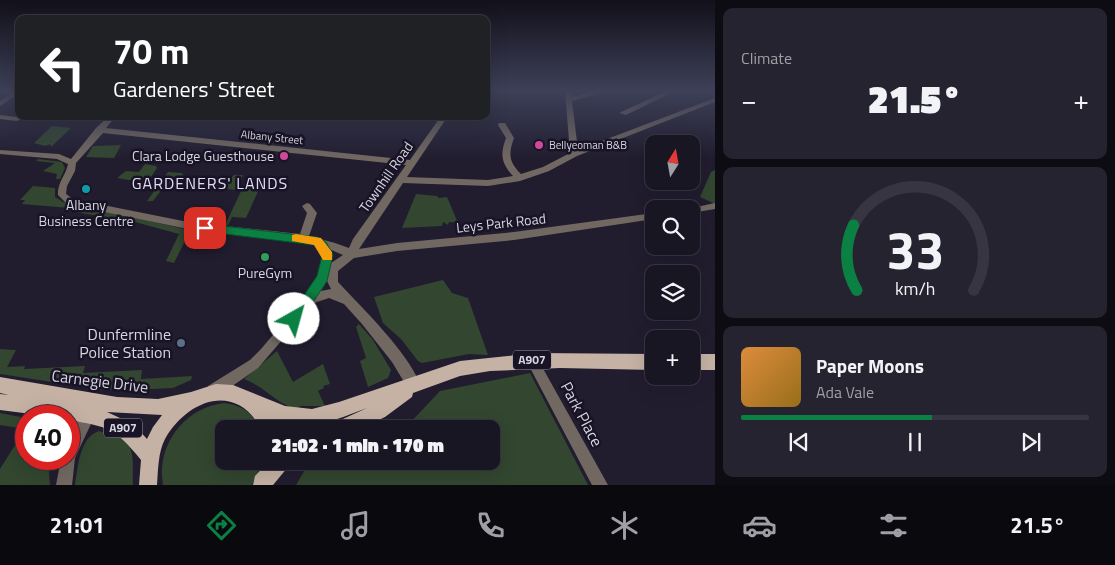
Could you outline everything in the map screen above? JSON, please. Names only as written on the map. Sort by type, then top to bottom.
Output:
[{"type":"main road","name":"A907","points":[[148,485],[150,456],[159,434],[170,418],[195,399],[212,392],[237,392],[265,407],[292,416],[321,417],[338,413],[374,396],[414,385],[465,367],[532,360],[645,362]]},
{"type":"main road","points":[[700,362],[715,362]]},
{"type":"main road","name":"Carnegie Drive","points":[[0,385],[92,408],[127,429],[150,456]]},
{"type":"main road","name":"A907","points":[[359,420],[378,411],[414,385]]},
{"type":"main road","name":"Carnegie Drive","points":[[0,402],[92,408],[117,405],[158,407],[195,399]]},
{"type":"main road","points":[[251,399],[266,415],[268,420]]},
{"type":"main road","points":[[262,484],[267,470]]},
{"type":"main road","points":[[262,484],[274,470]]},
{"type":"street","points":[[570,114],[574,154]]},
{"type":"street","points":[[402,180],[488,183],[520,178],[546,169],[574,154],[679,114]]},
{"type":"street","points":[[0,117],[15,117]]},
{"type":"street","points":[[109,120],[72,162],[72,170],[61,187],[62,195],[70,202],[199,227],[317,241],[351,254],[322,278]]},
{"type":"street","name":"Townhill Road","points":[[351,254],[357,242],[442,120]]},
{"type":"street","points":[[502,124],[510,138],[505,151],[505,160],[520,178]]},
{"type":"street","name":"Albany Street","points":[[98,130],[413,163]]},
{"type":"street","points":[[0,152],[59,157],[72,162]]},
{"type":"street","points":[[303,239],[312,213],[308,206]]},
{"type":"street","points":[[700,208],[715,206]]},
{"type":"street","name":"Leys Park Road","points":[[351,254],[397,247],[514,236],[645,217]]},
{"type":"street","points":[[212,392],[260,358],[310,299],[322,278],[328,255],[317,241]]},
{"type":"street","points":[[333,267],[332,281],[405,368],[414,385]]},
{"type":"street","points":[[310,299],[328,293],[349,302]]},
{"type":"street","name":"Park Place","points":[[532,360],[600,485]]},
{"type":"street","points":[[80,432],[92,408]]},
{"type":"street","points":[[64,485],[66,470]]},
{"type":"green space","points":[[52,126],[71,128],[52,146],[50,146],[51,144],[45,146],[34,143]]},
{"type":"green space","points":[[121,145],[114,158],[86,157],[93,146]]},
{"type":"green space","points":[[38,159],[62,162],[65,168],[60,179],[56,179],[57,174],[43,171],[55,163],[36,161]]},
{"type":"green space","points":[[145,164],[156,166],[157,168],[147,183],[117,178],[126,171],[139,172]]},
{"type":"green space","points":[[715,170],[715,204],[700,197],[711,172]]},
{"type":"green space","points":[[168,172],[182,173],[185,180],[205,183],[202,188],[166,184],[153,201],[147,201]]},
{"type":"green space","points":[[234,175],[243,175],[237,190],[206,187],[210,180],[226,182]]},
{"type":"green space","points":[[244,185],[260,187],[246,218],[232,217],[228,226],[225,225]]},
{"type":"green space","points":[[33,186],[55,188],[55,197],[63,202],[185,229],[189,233],[174,263],[166,261],[179,234],[135,222],[69,211],[70,208],[22,204],[25,200],[20,200]]},
{"type":"green space","points":[[416,194],[437,196],[439,198],[447,197],[458,223],[449,222],[448,225],[443,222],[442,226],[402,228]]},
{"type":"green space","points":[[443,280],[452,293],[468,298],[488,355],[469,354],[422,363],[418,361],[401,339],[383,323],[374,297]]},
{"type":"green space","points":[[359,324],[373,340],[391,370],[388,378],[368,387],[360,361],[366,358],[356,327]]},
{"type":"green space","points":[[0,349],[16,350],[7,367],[25,366],[24,369],[85,366],[83,373],[142,370],[141,379],[192,376],[191,380],[173,388],[104,390],[0,374]]},
{"type":"green space","points":[[277,351],[293,382],[323,364],[330,384],[323,386],[324,388],[318,391],[325,406],[299,406],[300,410],[292,408],[278,401],[252,382],[244,379]]},
{"type":"green space","points":[[530,373],[588,485],[296,485],[305,470],[500,470],[500,420],[413,420],[440,391]]},
{"type":"green space","points":[[224,403],[237,406],[246,411],[255,420],[215,420],[215,470],[259,470],[252,485],[163,485],[162,470],[164,456],[176,431],[197,412],[210,406]]},
{"type":"green space","points":[[0,413],[15,416],[15,427],[0,425]]},
{"type":"green space","points":[[99,431],[115,437],[119,433],[125,439],[131,451],[133,485],[75,485],[78,470],[80,470],[83,446],[92,435]]},
{"type":"green space","points":[[15,445],[15,470],[49,470],[50,485],[0,485],[0,469]]},
{"type":"slow traffic","points":[[296,238],[317,241],[328,257]]},
{"type":"place","name":"Bellyeoman B&B","points":[[539,145]]},
{"type":"place","name":"Clara Lodge Guesthouse","points":[[284,156]]},
{"type":"place","name":"Albany Business Centre","points":[[86,189]]},
{"type":"place","name":"PureGym","points":[[265,257]]},
{"type":"place","name":"Dunfermline Police Station","points":[[181,343]]},
{"type":"district","name":"GARDENERS' LANDS","points":[[210,183]]},
{"type":"route","points":[[205,228],[317,241],[322,246],[328,255],[327,265],[310,299],[294,319]]}]
